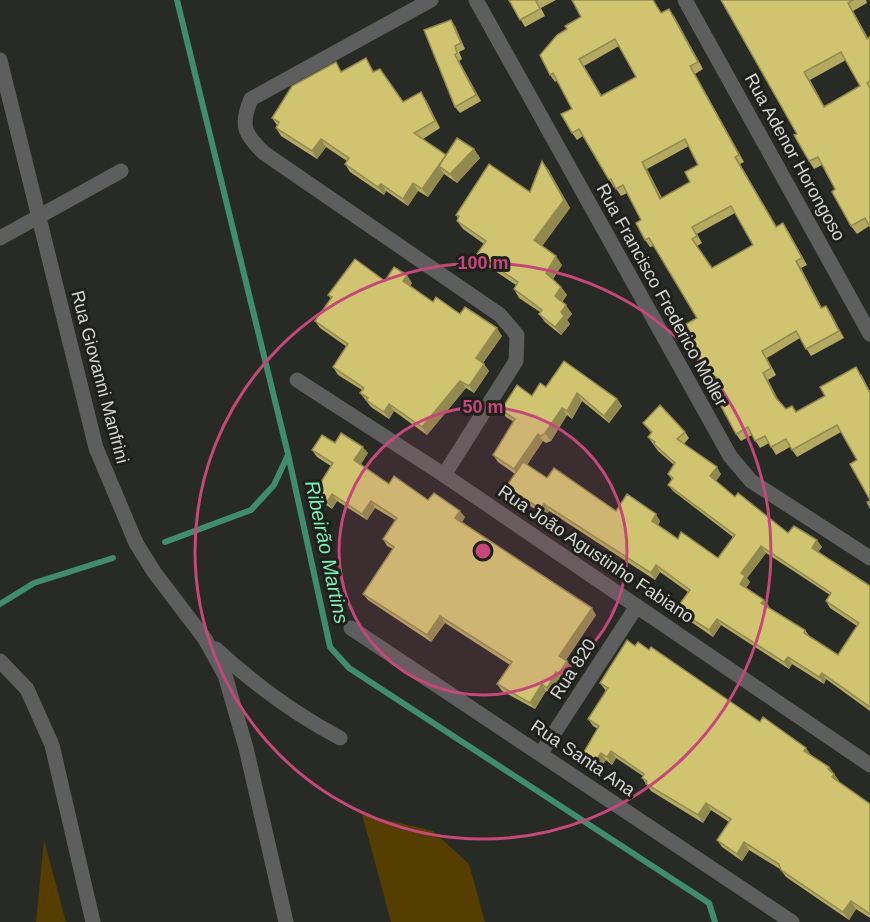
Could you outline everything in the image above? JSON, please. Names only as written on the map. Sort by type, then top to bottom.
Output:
[{"type":"street","points":[[431,0],[251,99],[244,115],[244,127],[252,141],[264,153],[500,315],[517,335],[516,362],[444,475]]},
{"type":"street","name":"Rua Francisco Frederico Moller","points":[[476,0],[730,456],[751,481],[870,558]]},
{"type":"street","name":"Rua Adenor Horongoso","points":[[685,0],[870,334]]},
{"type":"street","name":"Rua Giovanni Manfrini","points":[[0,60],[96,448],[136,543],[154,572],[205,639],[225,675],[234,700],[286,922]]},
{"type":"street","points":[[0,238],[121,171]]},
{"type":"street","name":"Rua João Agustinho Fabiano","points":[[297,380],[444,475],[870,765]]},
{"type":"street","name":"Rua 820","points":[[541,753],[637,606]]},
{"type":"street","name":"Rua Santa Ana","points":[[351,628],[792,922]]},
{"type":"street","points":[[205,639],[270,696],[298,716],[340,738]]},
{"type":"street","points":[[0,661],[27,689],[52,745],[93,922]]},
{"type":"shaded area","points":[[362,814],[433,831],[469,864],[485,922],[391,922]]},
{"type":"shaded area","points":[[44,840],[66,922],[36,922]]},
{"type":"building","points":[[509,0],[538,0],[536,1],[540,9],[520,20]]},
{"type":"building","points":[[572,0],[653,0],[661,13],[669,9],[698,62],[690,66],[739,155],[735,157],[776,227],[783,223],[802,258],[796,261],[821,308],[826,306],[839,331],[806,349],[796,331],[762,351],[771,368],[763,373],[776,398],[786,409],[792,406],[796,412],[825,396],[820,387],[856,367],[870,393],[870,500],[850,464],[857,460],[837,425],[792,450],[786,439],[771,447],[765,436],[755,441],[748,427],[736,434],[721,406],[729,402],[716,377],[708,373],[699,362],[687,339],[692,336],[686,324],[697,318],[649,238],[645,240],[636,223],[641,220],[623,185],[616,189],[579,129],[572,133],[561,114],[572,109],[553,73],[550,75],[540,55],[557,35],[567,29],[565,26],[581,17]],"holes":[[[615,39],[636,77],[601,96],[579,59]],[[685,139],[698,165],[685,172],[690,182],[660,199],[642,162]],[[731,206],[753,245],[712,268],[692,239],[697,236],[692,227]]]},
{"type":"building","points":[[721,0],[853,0],[848,3],[867,39],[870,37],[870,81],[867,83],[870,88],[870,227],[865,218],[851,226],[832,192],[835,189],[818,157],[809,161],[794,135],[797,134]],"holes":[[[841,52],[860,86],[824,107],[804,72]]]},
{"type":"building","points":[[451,20],[461,43],[455,46],[457,53],[455,55],[476,95],[455,107],[424,30]]},
{"type":"building","points":[[366,58],[373,72],[380,69],[403,102],[421,92],[435,121],[414,133],[446,155],[422,189],[413,183],[403,199],[381,184],[378,187],[345,164],[349,158],[321,139],[312,151],[276,128],[279,122],[272,118],[292,86],[336,62],[341,72]]},
{"type":"building","points":[[457,138],[474,149],[450,174],[439,166]]},
{"type":"building","points":[[542,161],[564,200],[534,240],[556,256],[546,273],[561,287],[555,296],[566,305],[561,312],[564,316],[555,327],[539,314],[542,310],[514,289],[518,282],[477,254],[486,241],[457,221],[459,216],[456,215],[489,164],[530,192]]},
{"type":"building","points":[[355,259],[385,281],[394,267],[407,275],[403,281],[433,302],[436,297],[460,314],[465,307],[497,328],[476,358],[484,364],[469,386],[460,381],[422,427],[389,404],[384,412],[366,400],[368,398],[360,393],[364,388],[333,367],[348,344],[315,321],[332,297],[328,295]]},
{"type":"building","points":[[564,361],[617,399],[604,416],[577,393],[567,411],[562,408],[545,433],[541,436],[538,434],[514,469],[493,455],[515,419],[501,410],[517,385],[532,396],[540,383],[546,387]]},
{"type":"building","points":[[660,405],[685,432],[677,439],[717,467],[710,476],[735,497],[738,493],[788,533],[794,526],[817,540],[812,548],[870,586],[870,707],[822,673],[819,677],[788,657],[784,662],[717,619],[709,630],[676,609],[690,590],[656,565],[651,573],[544,504],[541,509],[506,487],[523,462],[547,478],[554,468],[616,511],[627,494],[656,514],[652,521],[678,539],[681,532],[718,558],[735,535],[668,485],[673,478],[668,474],[675,463],[648,437],[652,432],[643,423]],"holes":[[[761,546],[831,593],[826,601],[859,623],[838,655],[804,633],[805,630],[761,603],[764,600],[740,584],[745,576],[741,573]]]},
{"type":"building","points":[[341,433],[363,447],[354,460],[389,484],[394,476],[428,500],[434,493],[460,511],[455,518],[592,608],[559,656],[567,661],[559,673],[556,672],[547,688],[542,684],[530,703],[497,684],[512,662],[440,616],[427,635],[363,594],[394,547],[383,539],[397,518],[371,501],[362,514],[332,494],[327,502],[314,493],[333,463],[312,450],[322,435],[335,443]]},
{"type":"building","points":[[627,640],[635,646],[638,642],[649,650],[651,647],[760,722],[763,717],[806,748],[804,751],[829,767],[828,769],[834,774],[832,777],[870,804],[870,914],[851,901],[843,912],[781,870],[779,864],[744,842],[737,854],[717,840],[731,819],[706,803],[698,815],[646,784],[647,781],[642,778],[644,774],[611,751],[607,757],[601,753],[596,760],[584,752],[599,726],[588,719],[608,688],[600,683]]},
{"type":"waterway","name":"Ribeirão Martins","points":[[177,0],[288,454],[330,647],[349,668],[709,903],[715,922]]},
{"type":"waterway","points":[[165,542],[251,510],[274,485],[288,455]]},
{"type":"waterway","points":[[0,604],[34,583],[113,558]]}]
